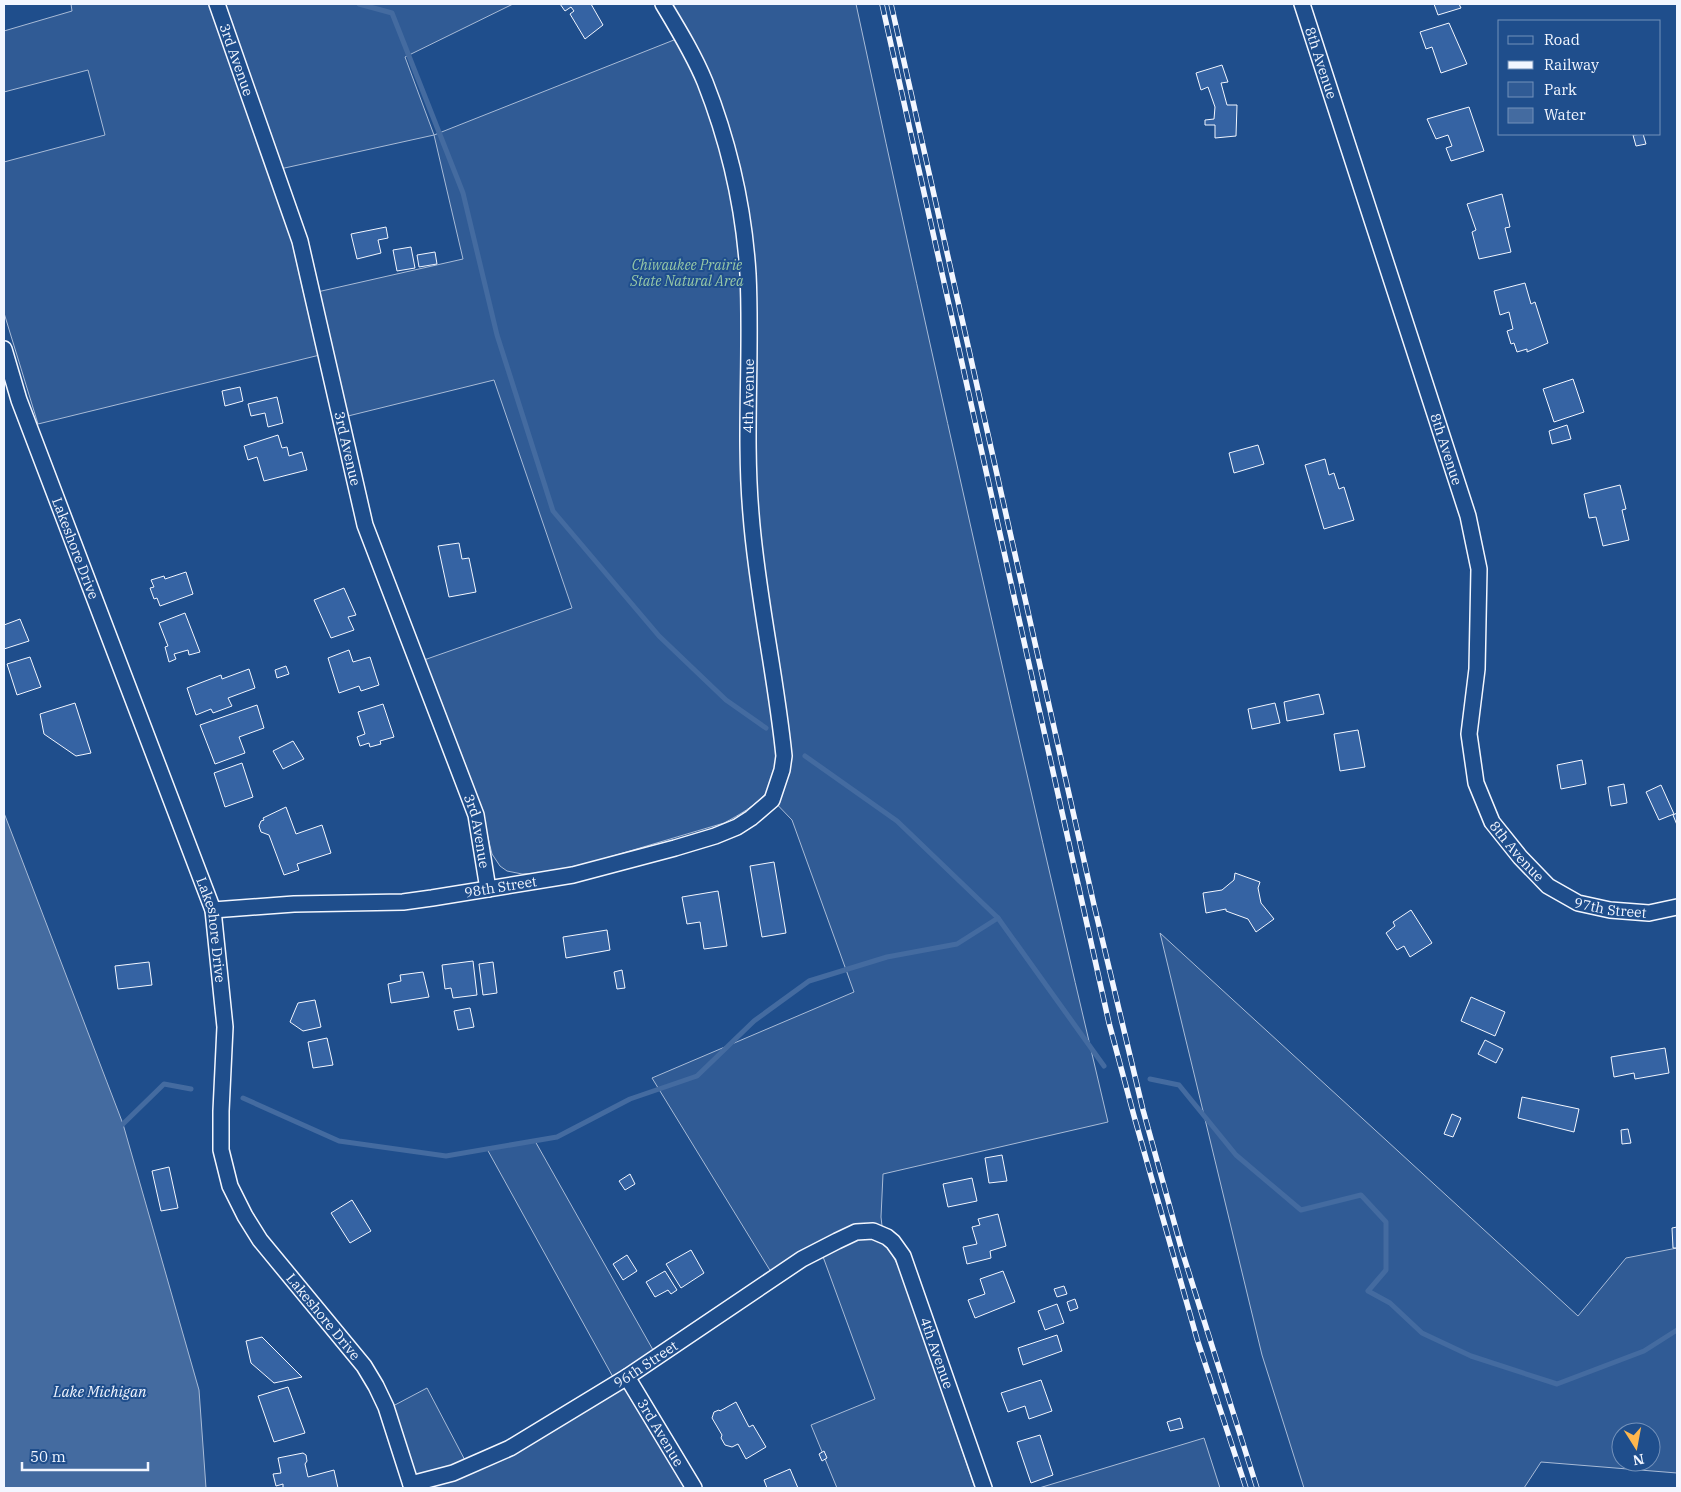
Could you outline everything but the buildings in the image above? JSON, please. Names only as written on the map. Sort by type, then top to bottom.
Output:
[{"type":"street","name":"3rd Avenue","points":[[217,4],[300,241],[365,525],[476,815],[488,889]]},
{"type":"street","name":"4th Avenue","points":[[663,4],[693,58],[716,113],[733,171],[743,225],[748,275],[748,461],[751,515],[784,756],[782,770],[772,800]]},
{"type":"street","name":"8th Avenue","points":[[1302,4],[1468,516],[1479,569],[1477,669],[1469,734],[1476,783],[1492,822],[1520,857],[1548,886]]},
{"type":"street","name":"Lakeshore Drive","points":[[4,349],[19,400],[213,910],[226,1027],[220,1111],[221,1150],[230,1186],[260,1240],[364,1366],[386,1407],[412,1486]]},
{"type":"street","name":"98th Street","points":[[213,910],[294,904],[403,902],[573,875],[714,836],[736,827],[751,818],[772,800]]},
{"type":"street","name":"97th Street","points":[[1548,886],[1578,903],[1610,910],[1649,913],[1677,907]]},
{"type":"street","name":"4th Avenue","points":[[873,1231],[888,1237],[894,1242],[903,1256],[984,1488]]},
{"type":"street","name":"96th Street","points":[[412,1486],[461,1470],[510,1448],[627,1377],[802,1259],[856,1232],[873,1231]]},
{"type":"street","name":"3rd Avenue","points":[[627,1377],[694,1488]]},
{"type":"green space","name":"Chiwaukee Prairie State Natural Area","points":[[71,4],[513,4],[405,57],[434,135],[689,34],[672,4],[856,4],[979,563],[1108,1122],[883,1174],[881,1217],[884,1244],[893,1256],[902,1274],[975,1488],[837,1488],[811,1425],[875,1399],[818,1243],[771,1272],[652,1078],[854,992],[792,820],[766,793],[752,806],[724,823],[596,861],[546,873],[522,874],[507,871],[500,866],[492,854],[482,813],[424,660],[572,608],[494,380],[348,416],[332,352],[38,424],[4,313],[4,162],[105,135],[88,70],[4,92],[4,31],[72,11]],"holes":[[[434,135],[463,259],[304,295],[293,246],[271,171]]]},
{"type":"green space","points":[[1160,933],[1578,1316],[1626,1258],[1677,1248],[1677,1473],[1661,1472],[1661,1422],[1611,1422],[1611,1468],[1541,1462],[1524,1488],[1304,1488],[1262,1355]]},
{"type":"green space","points":[[535,1141],[657,1357],[632,1385],[692,1488],[417,1488],[393,1406],[427,1388],[468,1466],[613,1377],[487,1149]]},
{"type":"green space","points":[[1204,1438],[1220,1488],[1039,1488]]},
{"type":"water","name":"Lake Michigan","points":[[4,813],[123,1124],[199,1390],[206,1488],[4,1488]]},
{"type":"waterway","points":[[359,4],[392,13],[463,193],[497,335],[553,511],[659,636],[726,700],[766,728]]},
{"type":"waterway","points":[[805,756],[897,821],[998,918],[1104,1066]]},
{"type":"waterway","points":[[243,1098],[339,1141],[446,1156],[557,1137],[630,1099],[697,1076],[754,1021],[809,981],[887,957],[957,944],[998,918]]},
{"type":"waterway","points":[[1150,1079],[1179,1085],[1236,1155],[1301,1210],[1361,1195],[1386,1222],[1386,1270],[1368,1291],[1390,1303],[1422,1333],[1471,1356],[1557,1384],[1644,1351],[1677,1330]]},
{"type":"waterway","points":[[123,1124],[164,1084],[191,1089]]},
{"type":"railway","points":[[882,4],[1109,1023],[1197,1339],[1246,1488]]},
{"type":"railway","points":[[891,4],[1094,905],[1143,1110],[1182,1251],[1257,1488]]}]
